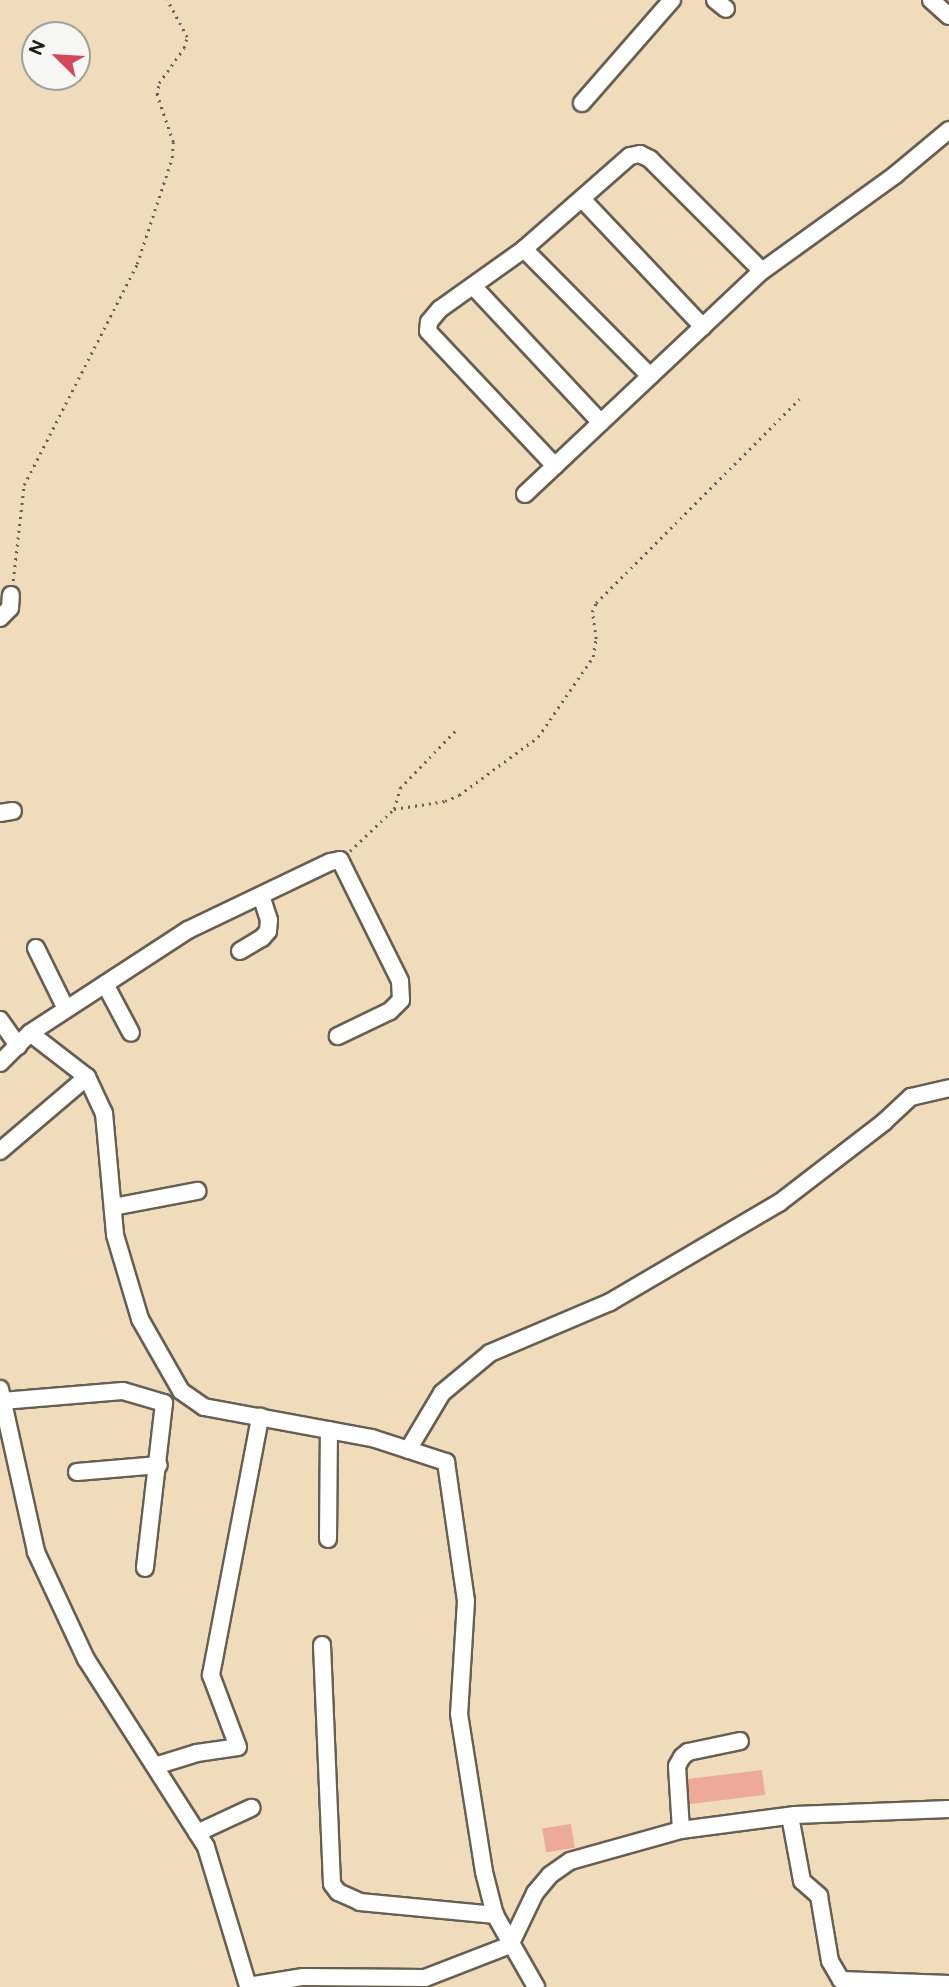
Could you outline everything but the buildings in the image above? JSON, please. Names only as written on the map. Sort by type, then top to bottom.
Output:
[{"type":"street","points":[[582,103],[672,0]]},
{"type":"street","points":[[931,0],[949,16]]},
{"type":"street","points":[[526,494],[762,271],[895,175],[949,130]]},
{"type":"street","points":[[555,466],[428,331],[429,322],[440,309],[524,249],[631,156],[640,154],[650,159],[762,271]]},
{"type":"street","points":[[582,199],[703,327]]},
{"type":"street","points":[[524,249],[650,376]]},
{"type":"street","points":[[473,286],[601,423]]},
{"type":"street","points":[[0,618],[10,608],[11,595]]},
{"type":"street","points":[[0,1063],[30,1033],[188,930],[330,862],[340,860],[400,981],[401,1000],[390,1012],[338,1036]]},
{"type":"street","points":[[240,951],[262,939],[268,931],[268,920],[261,896]]},
{"type":"street","points":[[36,948],[66,1009]]},
{"type":"street","points":[[105,984],[131,1032]]},
{"type":"street","points":[[0,1020],[18,1046]]},
{"type":"street","points":[[30,1033],[87,1077],[104,1113],[115,1235],[140,1319],[181,1391],[204,1407],[372,1438],[446,1462],[466,1601],[459,1714],[484,1872],[495,1914],[510,1945],[536,1987]]},
{"type":"street","points":[[0,1151],[87,1077]]},
{"type":"street","points":[[408,1450],[442,1393],[491,1353],[610,1302],[779,1203],[884,1122],[911,1097],[949,1088]]},
{"type":"street","points":[[113,1207],[198,1191]]},
{"type":"street","points":[[164,1403],[123,1391],[1,1395],[36,1552],[86,1659],[206,1847],[248,1986],[303,1977],[425,1978],[510,1945],[535,1893],[559,1867],[582,1857],[681,1830],[790,1816],[949,1809]]},
{"type":"street","points":[[164,1403],[181,1391]]},
{"type":"street","points":[[145,1568],[159,1465],[164,1403]]},
{"type":"street","points":[[155,1766],[197,1753],[238,1746],[211,1675],[260,1417]]},
{"type":"street","points":[[328,1539],[329,1430]]},
{"type":"street","points":[[77,1472],[159,1465]]},
{"type":"street","points":[[322,1645],[332,1884],[338,1892],[360,1902],[495,1914]]},
{"type":"street","points":[[681,1830],[677,1766],[682,1757],[688,1752],[740,1741]]},
{"type":"street","points":[[197,1833],[251,1808]]},
{"type":"street","points":[[790,1816],[802,1881],[819,1896],[830,1961],[841,1980],[949,1983]]},
{"type":"path","points":[[11,595],[24,485],[137,264],[172,158],[173,142],[157,95],[159,83],[184,48],[187,37],[167,0]]},
{"type":"path","points":[[394,809],[445,801],[459,795],[538,737],[593,657],[596,639],[592,612],[596,603],[799,399]]},
{"type":"path","points":[[340,860],[394,809],[400,788],[458,728]]}]
